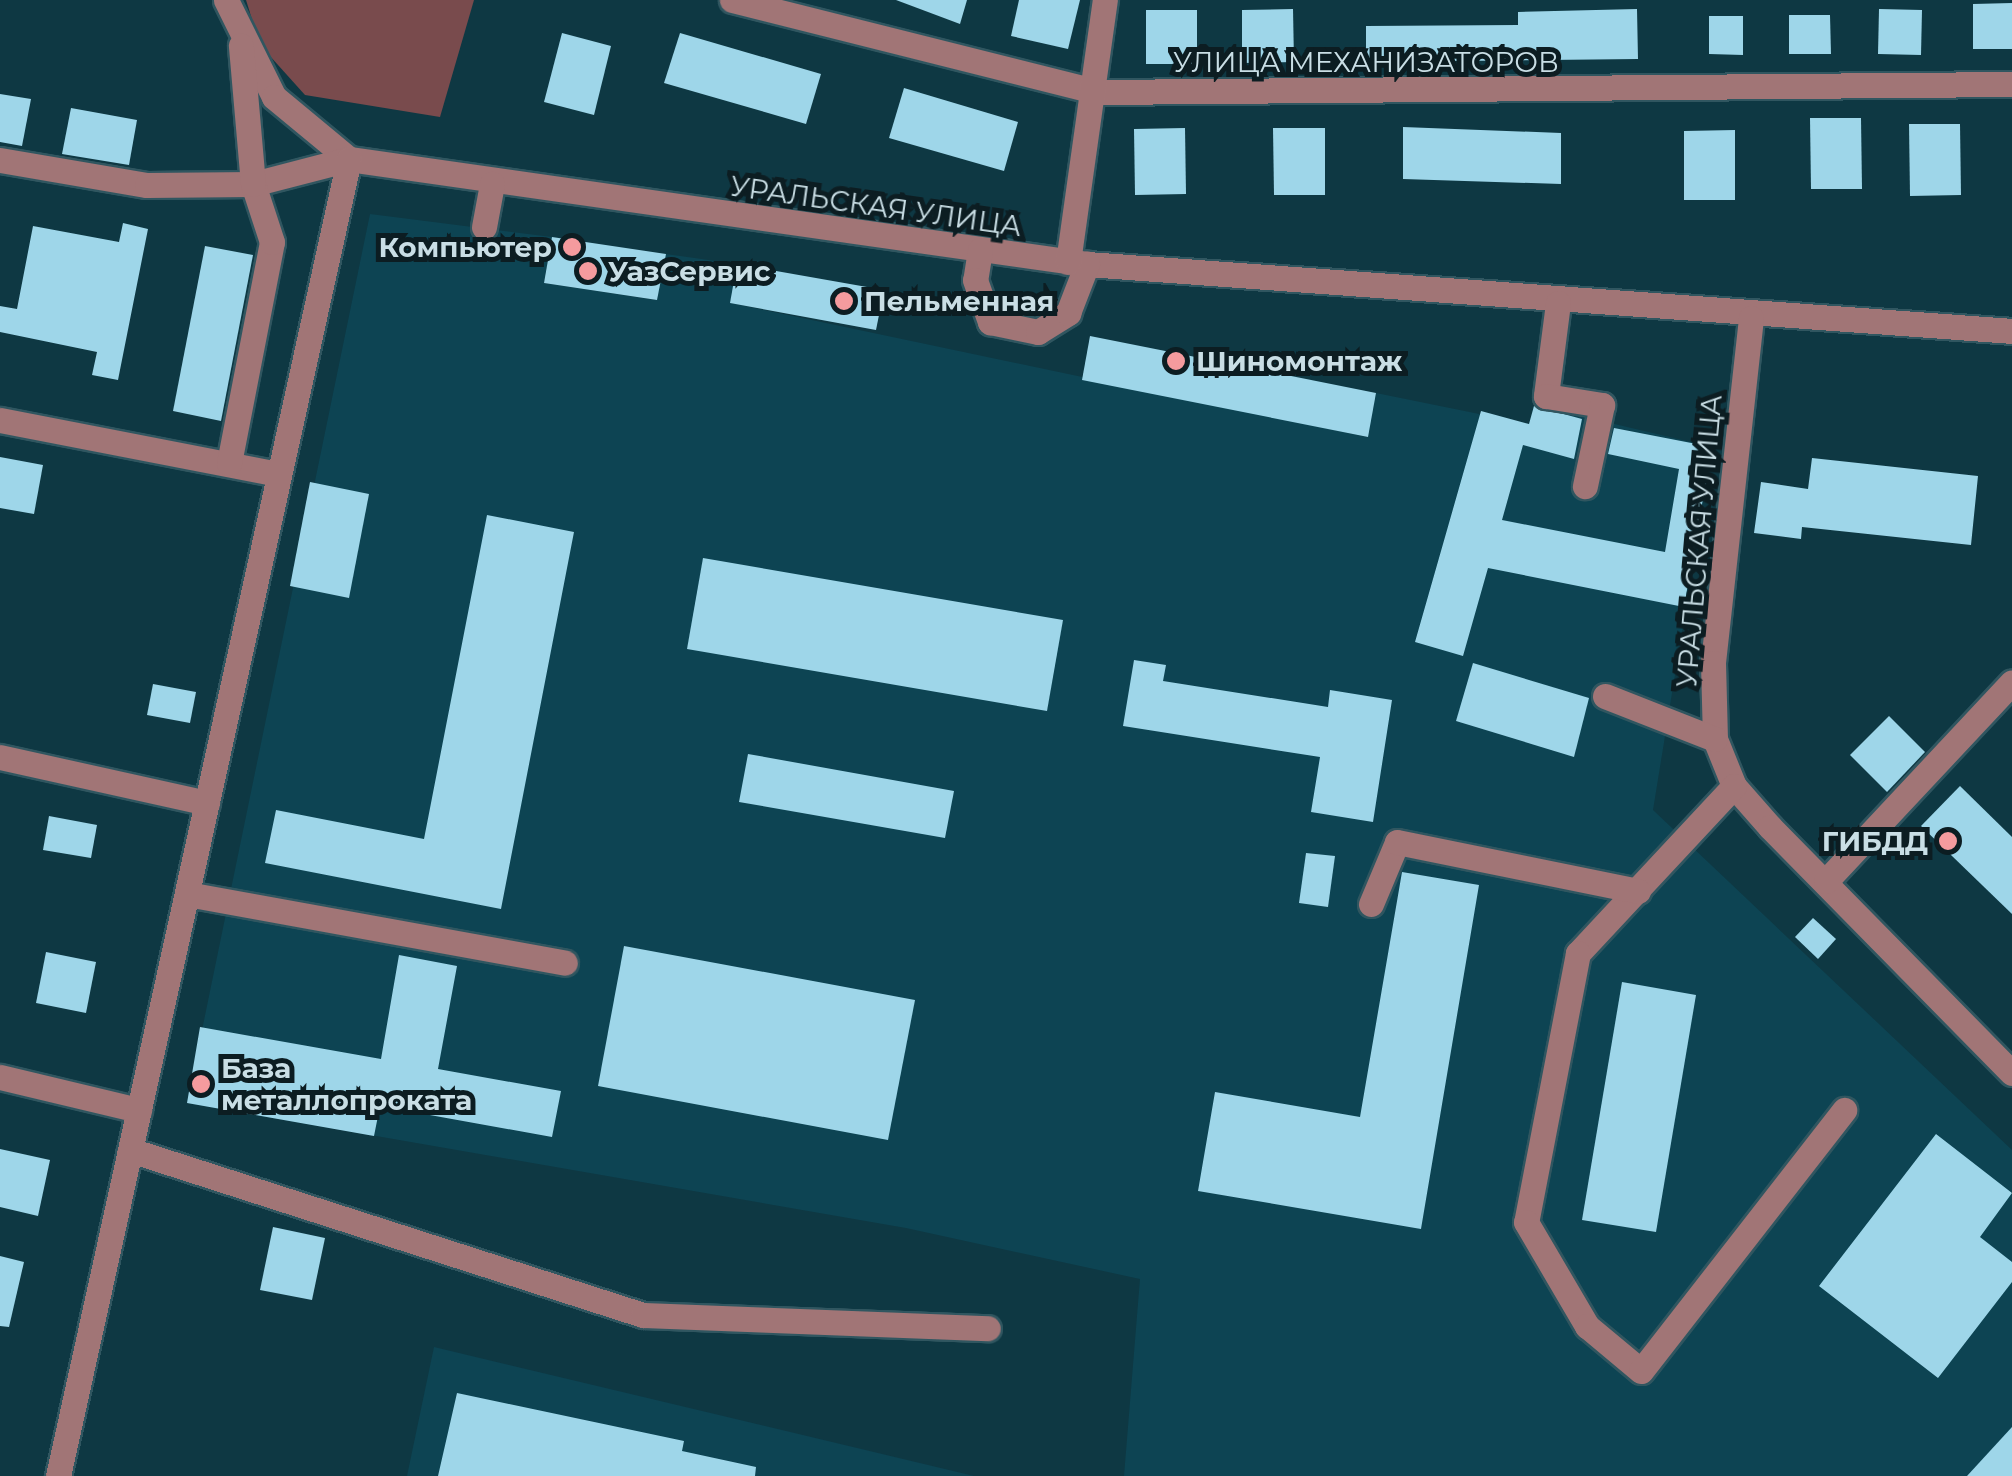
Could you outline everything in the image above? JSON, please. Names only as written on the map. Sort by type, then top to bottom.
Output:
[{"type":"street","points":[[226,0],[241,46],[253,184],[272,242],[228,463]]},
{"type":"street","name":"УЛИЦА МЕХАНИЗАТОРОВ","points":[[732,0],[1097,92],[2012,84]]},
{"type":"street","points":[[980,250],[974,280],[990,322],[1038,332],[1068,313],[1077,263],[1105,0]]},
{"type":"street","points":[[58,1476],[349,159],[302,129],[241,46]]},
{"type":"street","name":"УРАЛЬСКАЯ УЛИЦА","points":[[0,160],[146,185],[253,184],[349,159],[492,184],[1077,263],[1751,318],[2012,330]]},
{"type":"street","points":[[484,228],[492,184]]},
{"type":"street","points":[[1558,302],[1546,396],[1602,405],[1585,486]]},
{"type":"street","name":"УРАЛЬСКАЯ УЛИЦА","points":[[1751,318],[1713,664],[1716,739],[1734,786],[2012,1072]]},
{"type":"street","points":[[0,420],[280,474]]},
{"type":"street","points":[[1826,881],[2012,682]]},
{"type":"street","points":[[1605,696],[1716,739]]},
{"type":"street","points":[[0,756],[207,803]]},
{"type":"street","points":[[1734,786],[1578,953],[1526,1222],[1587,1326],[1641,1371],[1844,1110]]},
{"type":"street","points":[[1371,904],[1397,842],[1638,890]]},
{"type":"street","points":[[187,894],[565,963]]},
{"type":"street","points":[[0,1077],[139,1110]]},
{"type":"street","points":[[130,1150],[644,1315],[988,1328]]},
{"type":"shaded area","points":[[246,0],[474,0],[440,117],[305,95],[260,45]]},
{"type":"shaded area","points":[[370,214],[552,237],[544,283],[656,300],[666,254],[737,264],[731,303],[1367,437],[1376,393],[1529,424],[1534,405],[1712,447],[1653,810],[2012,1150],[2012,1476],[1124,1476],[1140,1279],[906,1228],[187,1103]]},
{"type":"shaded area","points":[[434,1347],[974,1476],[407,1476]]},
{"type":"building","points":[[896,0],[967,0],[960,24]]},
{"type":"building","points":[[1019,0],[1080,0],[1068,49],[1011,36]]},
{"type":"building","points":[[2012,3],[2012,49],[1973,49],[1973,4]]},
{"type":"building","points":[[1293,9],[1294,62],[1242,63],[1242,10]]},
{"type":"building","points":[[1637,9],[1638,59],[1366,62],[1366,26],[1518,25],[1518,12]]},
{"type":"building","points":[[1879,9],[1922,10],[1921,55],[1878,54]]},
{"type":"building","points":[[1146,10],[1197,10],[1197,64],[1146,64]]},
{"type":"building","points":[[1789,15],[1830,15],[1831,54],[1789,54]]},
{"type":"building","points":[[1709,16],[1743,16],[1743,55],[1709,54]]},
{"type":"building","points":[[562,33],[611,46],[594,115],[544,102]]},
{"type":"building","points":[[680,33],[821,74],[806,124],[664,83]]},
{"type":"building","points":[[904,88],[1018,122],[1004,171],[889,138]]},
{"type":"building","points":[[0,94],[31,99],[22,146],[0,142]]},
{"type":"building","points":[[71,108],[137,120],[129,165],[62,154]]},
{"type":"building","points":[[1810,118],[1861,118],[1862,189],[1811,189]]},
{"type":"building","points":[[1909,124],[1960,124],[1961,195],[1910,196]]},
{"type":"building","points":[[1403,127],[1561,133],[1561,184],[1403,179]]},
{"type":"building","points":[[1185,128],[1186,194],[1135,195],[1134,129]]},
{"type":"building","points":[[1273,128],[1325,128],[1325,195],[1274,195]]},
{"type":"building","points":[[1735,130],[1735,200],[1684,200],[1684,131]]},
{"type":"building","points":[[123,223],[148,229],[118,380],[92,375],[97,352],[0,332],[0,306],[17,309],[33,226],[119,242]]},
{"type":"building","points":[[552,237],[666,254],[657,300],[544,283]]},
{"type":"building","points":[[205,246],[253,255],[221,421],[173,411]]},
{"type":"building","points":[[737,264],[884,290],[876,330],[730,303]]},
{"type":"building","points":[[1090,336],[1376,393],[1368,437],[1082,380]]},
{"type":"building","points":[[1534,406],[1582,419],[1574,459],[1523,445],[1502,520],[1665,552],[1679,469],[1608,454],[1614,428],[1712,447],[1684,607],[1488,568],[1463,656],[1415,642],[1481,411],[1529,424]]},
{"type":"building","points":[[0,457],[43,465],[34,514],[0,508]]},
{"type":"building","points":[[1812,458],[1978,476],[1971,545],[1802,527],[1801,539],[1754,533],[1761,482],[1808,489]]},
{"type":"building","points":[[310,482],[369,494],[349,598],[290,586]]},
{"type":"building","points":[[487,515],[574,532],[501,909],[265,863],[276,810],[424,839]]},
{"type":"building","points":[[703,558],[1063,620],[1047,711],[687,649]]},
{"type":"building","points":[[1134,660],[1166,665],[1163,681],[1328,707],[1330,690],[1392,700],[1373,822],[1311,812],[1320,757],[1123,726]]},
{"type":"building","points":[[1473,663],[1589,698],[1574,757],[1456,721]]},
{"type":"building","points":[[153,684],[196,692],[190,723],[147,715]]},
{"type":"building","points":[[1889,716],[1925,752],[1887,792],[1850,755]]},
{"type":"building","points":[[748,754],[954,791],[945,838],[739,802]]},
{"type":"building","points":[[1960,786],[2012,837],[2012,914],[1921,826]]},
{"type":"building","points":[[49,816],[97,825],[91,858],[43,850]]},
{"type":"building","points":[[1306,853],[1335,856],[1328,907],[1299,903]]},
{"type":"building","points":[[1402,872],[1479,885],[1421,1229],[1198,1191],[1215,1092],[1360,1117]]},
{"type":"building","points":[[1813,918],[1836,939],[1818,959],[1795,937]]},
{"type":"building","points":[[624,946],[915,1000],[888,1140],[598,1086]]},
{"type":"building","points":[[46,952],[96,962],[86,1013],[36,1003]]},
{"type":"building","points":[[399,955],[457,966],[438,1069],[561,1091],[552,1137],[380,1106],[374,1136],[187,1103],[200,1027],[381,1059]]},
{"type":"building","points":[[1622,982],[1696,995],[1656,1232],[1582,1220]]},
{"type":"building","points":[[1936,1134],[2012,1193],[1980,1237],[2012,1262],[2012,1282],[1938,1378],[1819,1286]]},
{"type":"building","points":[[0,1149],[50,1160],[38,1216],[0,1207]]},
{"type":"building","points":[[273,1227],[325,1238],[312,1300],[260,1290]]},
{"type":"building","points":[[0,1256],[24,1262],[9,1327],[0,1326]]},
{"type":"building","points":[[457,1393],[684,1441],[682,1451],[756,1467],[755,1476],[438,1476]]},
{"type":"building","points":[[2012,1427],[2012,1476],[1967,1476]]},
{"type":"place","name":"Компьютер","points":[[572,247]]},
{"type":"place","name":"УазСервис","points":[[588,271]]},
{"type":"place","name":"Пельменная","points":[[844,301]]},
{"type":"place","name":"Шиномонтаж","points":[[1176,361]]},
{"type":"place","name":"ГИБДД","points":[[1948,841]]},
{"type":"place","name":"База металлопроката","points":[[201,1084]]}]
